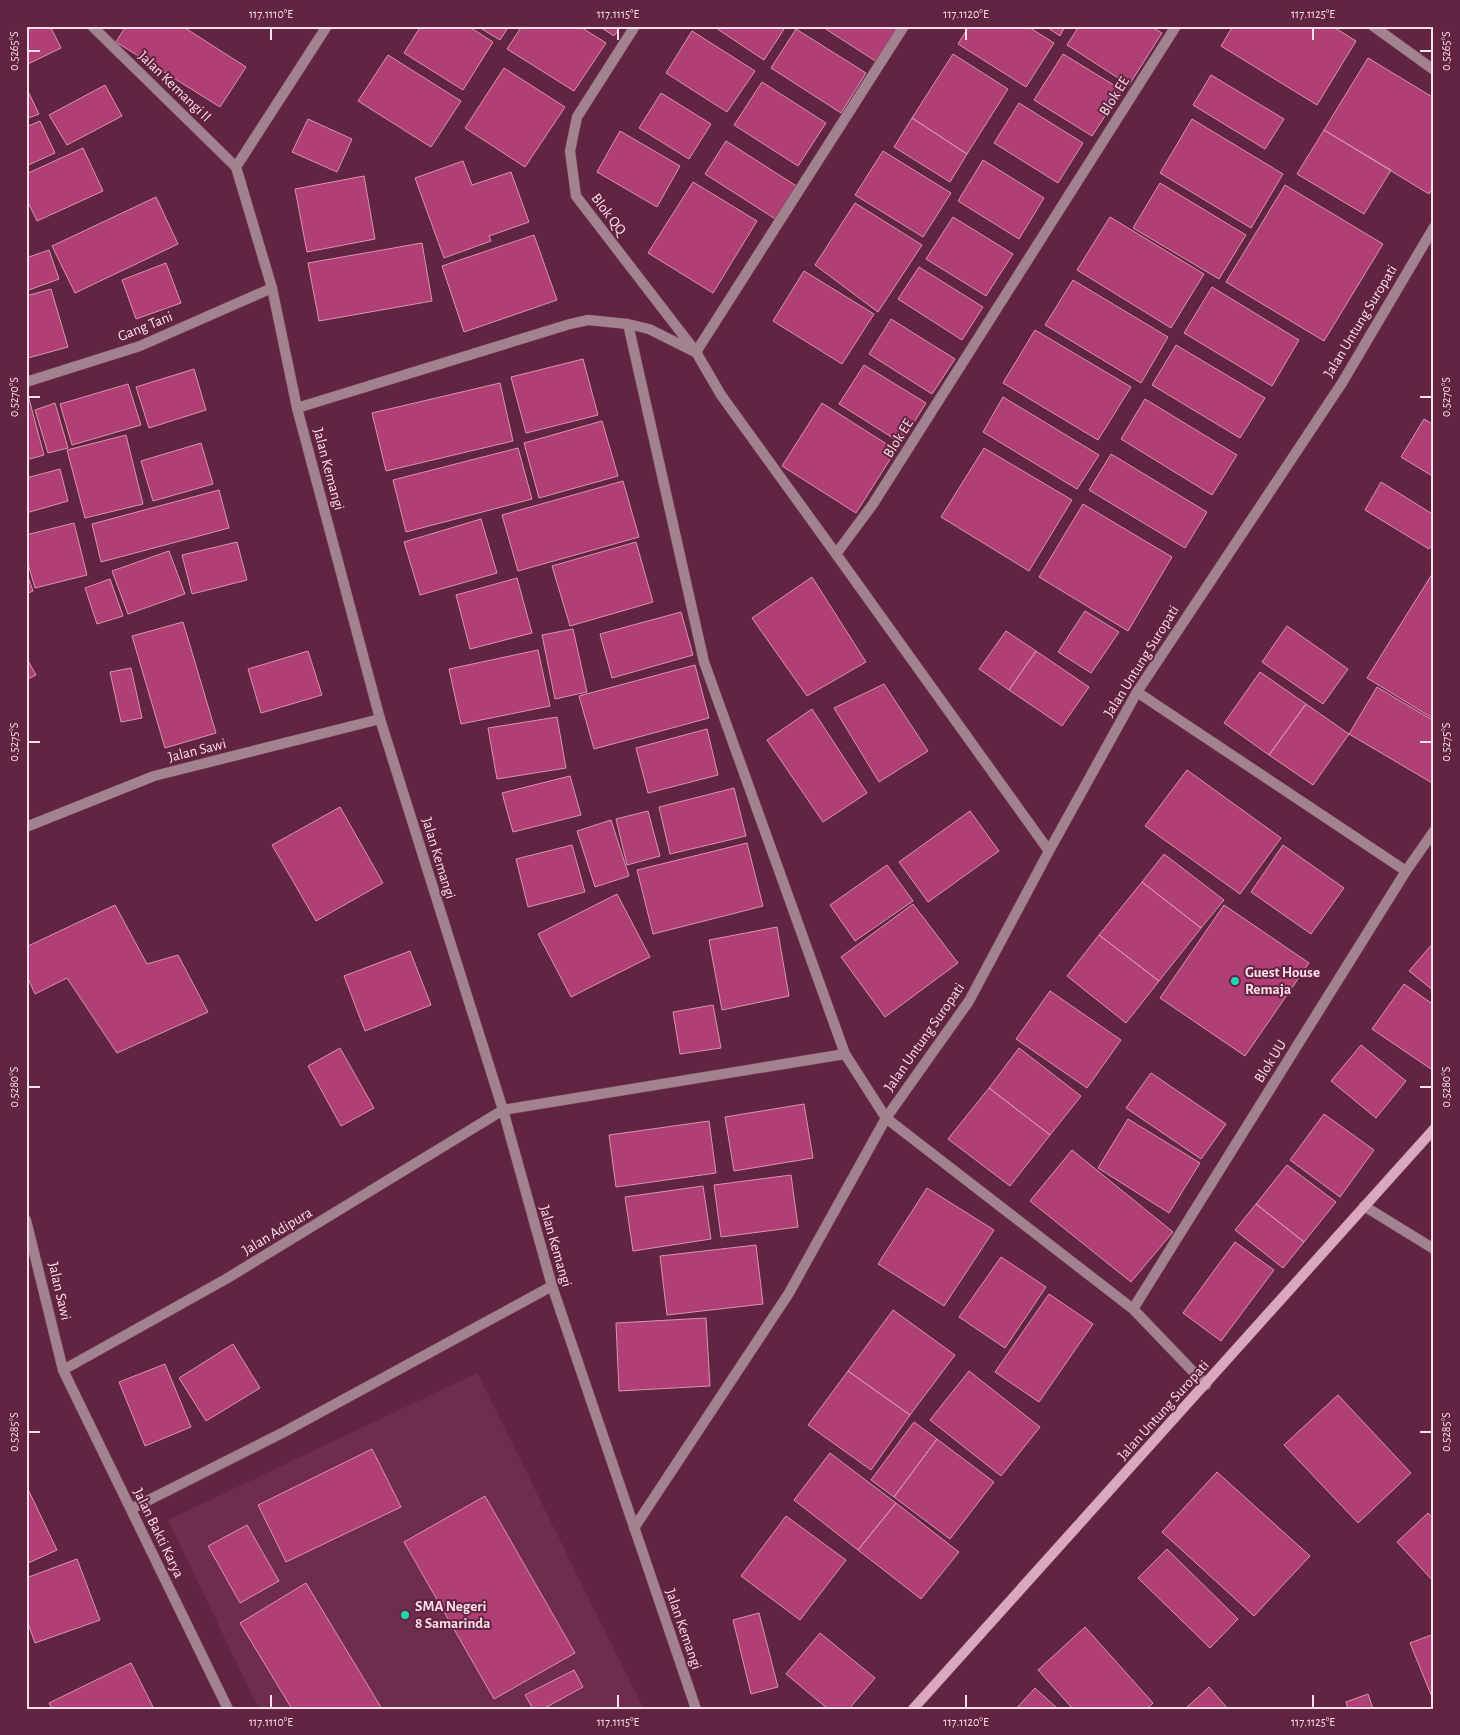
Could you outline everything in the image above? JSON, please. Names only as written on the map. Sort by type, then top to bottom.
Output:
[{"type":"main road","name":"Jalan Untung Suropati","points":[[913,1709],[1434,1129]]},
{"type":"street","name":"Jalan Kemangi II","points":[[92,26],[236,167]]},
{"type":"street","points":[[236,167],[327,26]]},
{"type":"street","name":"Blok QQ","points":[[635,26],[577,117],[570,151],[576,196],[696,352],[721,395],[836,554]]},
{"type":"street","points":[[297,408],[588,320],[628,324],[649,329],[696,352],[904,26]]},
{"type":"street","name":"Blok EE","points":[[836,554],[873,504],[1176,26]]},
{"type":"street","points":[[1373,26],[1434,70]]},
{"type":"street","name":"Jalan Kemangi","points":[[236,167],[272,288],[297,408],[380,719],[503,1110],[552,1286],[696,1709]]},
{"type":"street","name":"Jalan Untung Suropati","points":[[634,1528],[789,1293],[886,1118],[969,1001],[1048,851],[1137,692],[1342,383],[1434,228]]},
{"type":"street","name":"Gang Tani","points":[[26,382],[140,346],[272,288]]},
{"type":"street","points":[[628,324],[704,662],[845,1054],[886,1118],[1133,1309],[1206,1385]]},
{"type":"street","points":[[836,554],[1048,851]]},
{"type":"street","points":[[1137,692],[1406,872]]},
{"type":"street","name":"Jalan Sawi","points":[[26,827],[154,776],[380,719]]},
{"type":"street","name":"Blok UU","points":[[1133,1309],[1406,872],[1434,831]]},
{"type":"street","points":[[503,1110],[845,1054]]},
{"type":"street","name":"Jalan Adipura","points":[[63,1370],[226,1280],[503,1110]]},
{"type":"street","points":[[1364,1206],[1434,1249]]},
{"type":"street","name":"Jalan Sawi","points":[[26,1220],[63,1370]]},
{"type":"street","points":[[131,1509],[284,1432],[552,1286]]},
{"type":"street","name":"Jalan Bakti Karya","points":[[63,1370],[228,1709]]},
{"type":"shaded area","name":"SMA Negeri 8 Samarinda","points":[[477,1373],[644,1709],[259,1709],[168,1520]]},
{"type":"building","points":[[26,26],[50,26],[61,48],[26,65]]},
{"type":"building","points":[[126,26],[182,26],[246,67],[220,107],[116,42]]},
{"type":"building","points":[[421,26],[468,26],[493,42],[463,90],[404,53]]},
{"type":"building","points":[[477,26],[509,26],[500,40]]},
{"type":"building","points":[[522,26],[579,26],[606,43],[574,91],[507,49]]},
{"type":"building","points":[[599,26],[621,26],[614,36]]},
{"type":"building","points":[[713,26],[786,26],[764,60]]},
{"type":"building","points":[[821,26],[900,26],[877,62]]},
{"type":"building","points":[[969,26],[1027,26],[1054,43],[1026,87],[958,44]]},
{"type":"building","points":[[1045,26],[1065,26],[1060,36]]},
{"type":"building","points":[[1079,26],[1150,26],[1162,33],[1129,85],[1067,45]]},
{"type":"building","points":[[1233,26],[1332,26],[1356,41],[1317,105],[1221,46]]},
{"type":"building","points":[[796,29],[866,73],[841,113],[771,68]]},
{"type":"building","points":[[692,31],[755,71],[727,112],[666,73]]},
{"type":"building","points":[[953,54],[1008,89],[967,154],[912,118]]},
{"type":"building","points":[[1063,54],[1122,90],[1092,136],[1034,100]]},
{"type":"building","points":[[388,55],[461,101],[431,147],[358,101]]},
{"type":"building","points":[[1368,58],[1434,98],[1434,186],[1429,194],[1324,130]]},
{"type":"building","points":[[504,68],[565,107],[525,167],[465,128]]},
{"type":"building","points":[[1211,75],[1284,119],[1265,149],[1193,105]]},
{"type":"building","points":[[762,82],[826,123],[798,166],[734,125]]},
{"type":"building","points":[[105,85],[122,116],[67,145],[49,115]]},
{"type":"building","points":[[26,87],[39,114],[26,119]]},
{"type":"building","points":[[661,93],[711,124],[689,159],[639,128]]},
{"type":"building","points":[[1019,103],[1083,143],[1058,183],[994,143]]},
{"type":"building","points":[[912,118],[967,154],[950,182],[894,147]]},
{"type":"building","points":[[308,119],[352,139],[337,172],[292,152]]},
{"type":"building","points":[[1192,119],[1283,174],[1251,228],[1160,173]]},
{"type":"building","points":[[40,121],[55,153],[26,166],[26,127]]},
{"type":"building","points":[[1324,130],[1391,170],[1364,214],[1297,174]]},
{"type":"building","points":[[620,131],[680,166],[657,207],[597,172]]},
{"type":"building","points":[[726,141],[798,187],[777,220],[705,174]]},
{"type":"building","points":[[83,148],[103,191],[37,221],[26,198],[26,174]]},
{"type":"building","points":[[883,151],[951,193],[923,237],[855,195]]},
{"type":"building","points":[[983,160],[1044,198],[1019,239],[958,201]]},
{"type":"building","points":[[463,161],[472,185],[511,172],[529,222],[489,236],[491,241],[444,258],[415,178]]},
{"type":"building","points":[[364,176],[375,239],[307,252],[295,189]]},
{"type":"building","points":[[693,182],[757,221],[713,293],[648,253]]},
{"type":"building","points":[[1160,183],[1246,235],[1219,279],[1133,228]]},
{"type":"building","points":[[1285,185],[1383,244],[1324,341],[1226,282]]},
{"type":"building","points":[[156,197],[178,244],[75,293],[52,246]]},
{"type":"building","points":[[855,203],[922,245],[878,312],[815,265]]},
{"type":"building","points":[[953,217],[1013,254],[986,296],[926,259]]},
{"type":"building","points":[[1110,217],[1204,274],[1171,328],[1077,270]]},
{"type":"building","points":[[534,235],[557,300],[464,332],[442,266]]},
{"type":"building","points":[[422,243],[432,301],[319,321],[308,263]]},
{"type":"building","points":[[49,250],[59,279],[26,291],[26,258]]},
{"type":"building","points":[[166,263],[181,303],[136,319],[122,280]]},
{"type":"building","points":[[919,267],[983,307],[962,340],[898,299]]},
{"type":"building","points":[[804,271],[874,314],[842,364],[773,321]]},
{"type":"building","points":[[1073,280],[1168,337],[1141,383],[1045,325]]},
{"type":"building","points":[[1212,287],[1299,340],[1272,386],[1184,333]]},
{"type":"building","points":[[51,289],[68,347],[28,358],[26,296]]},
{"type":"building","points":[[891,319],[955,359],[932,394],[869,354]]},
{"type":"building","points":[[1035,330],[1131,387],[1098,440],[1003,383]]},
{"type":"building","points":[[1176,345],[1265,398],[1240,438],[1152,385]]},
{"type":"building","points":[[583,359],[598,415],[526,433],[511,377]]},
{"type":"building","points":[[864,365],[926,403],[901,443],[839,404]]},
{"type":"building","points":[[194,369],[206,410],[149,428],[136,387]]},
{"type":"building","points":[[500,383],[513,441],[386,471],[372,413]]},
{"type":"building","points":[[128,384],[141,425],[72,445],[60,404]]},
{"type":"building","points":[[28,395],[44,455],[26,460],[26,396]]},
{"type":"building","points":[[1003,397],[1099,455],[1077,489],[983,432]]},
{"type":"building","points":[[1145,399],[1237,455],[1212,495],[1121,439]]},
{"type":"building","points":[[55,403],[68,448],[48,453],[35,410]]},
{"type":"building","points":[[822,403],[896,450],[856,513],[782,466]]},
{"type":"building","points":[[1424,419],[1434,425],[1434,477],[1401,457]]},
{"type":"building","points":[[602,421],[618,476],[539,498],[524,443]]},
{"type":"building","points":[[126,435],[143,504],[85,518],[67,450]]},
{"type":"building","points":[[201,443],[213,484],[153,501],[141,461]]},
{"type":"building","points":[[518,448],[532,499],[406,532],[393,480]]},
{"type":"building","points":[[984,448],[1072,500],[1029,571],[941,517]]},
{"type":"building","points":[[1111,454],[1207,512],[1185,548],[1089,490]]},
{"type":"building","points":[[60,469],[68,501],[26,513],[26,478]]},
{"type":"building","points":[[623,481],[639,537],[518,571],[502,515]]},
{"type":"building","points":[[1381,482],[1434,515],[1434,542],[1429,549],[1365,510]]},
{"type":"building","points":[[219,490],[229,528],[101,562],[92,524]]},
{"type":"building","points":[[1083,504],[1172,557],[1128,631],[1039,577]]},
{"type":"building","points":[[481,519],[497,573],[420,595],[404,542]]},
{"type":"building","points":[[74,523],[87,575],[35,588],[26,557],[26,535]]},
{"type":"building","points":[[237,542],[247,580],[192,594],[182,555]]},
{"type":"building","points":[[636,542],[653,602],[570,626],[552,566]]},
{"type":"building","points":[[169,551],[185,594],[128,614],[112,571]]},
{"type":"building","points":[[26,571],[33,591],[26,594]]},
{"type":"building","points":[[1434,571],[1434,719],[1367,678]]},
{"type":"building","points":[[812,577],[866,662],[807,696],[752,618]]},
{"type":"building","points":[[517,578],[532,633],[470,649],[456,595]]},
{"type":"building","points":[[110,579],[123,616],[97,624],[85,588]]},
{"type":"building","points":[[1085,611],[1119,632],[1091,673],[1058,652]]},
{"type":"building","points":[[681,612],[693,655],[612,678],[600,634]]},
{"type":"building","points":[[183,622],[216,733],[165,748],[132,636]]},
{"type":"building","points":[[1287,626],[1348,669],[1323,704],[1262,662]]},
{"type":"building","points":[[573,629],[587,692],[555,699],[542,635]]},
{"type":"building","points":[[1006,631],[1036,651],[1009,690],[979,669]]},
{"type":"building","points":[[538,650],[550,706],[461,724],[449,669]]},
{"type":"building","points":[[308,651],[322,695],[261,713],[248,669]]},
{"type":"building","points":[[1036,651],[1089,687],[1062,726],[1009,690]]},
{"type":"building","points":[[26,657],[36,675],[26,680]]},
{"type":"building","points":[[695,665],[709,718],[594,749],[579,696]]},
{"type":"building","points":[[131,668],[142,718],[121,722],[110,672]]},
{"type":"building","points":[[1260,672],[1306,704],[1269,755],[1224,723]]},
{"type":"building","points":[[884,684],[928,751],[879,782],[834,708]]},
{"type":"building","points":[[1377,687],[1434,721],[1434,784],[1349,734]]},
{"type":"building","points":[[1306,704],[1349,734],[1313,785],[1269,755]]},
{"type":"building","points":[[812,709],[867,793],[823,822],[767,740]]},
{"type":"building","points":[[557,717],[566,768],[497,779],[488,728]]},
{"type":"building","points":[[707,729],[718,775],[648,793],[636,748]]},
{"type":"building","points":[[1187,770],[1281,838],[1240,894],[1145,826]]},
{"type":"building","points":[[570,776],[581,815],[513,832],[502,793]]},
{"type":"building","points":[[734,788],[746,836],[670,854],[659,807]]},
{"type":"building","points":[[340,807],[383,883],[316,921],[272,845]]},
{"type":"building","points":[[648,811],[660,856],[627,865],[616,819]]},
{"type":"building","points":[[970,811],[999,851],[928,902],[899,862]]},
{"type":"building","points":[[611,820],[629,876],[595,887],[577,831]]},
{"type":"building","points":[[747,843],[763,906],[653,934],[637,870]]},
{"type":"building","points":[[572,845],[585,892],[528,907],[516,859]]},
{"type":"building","points":[[1283,845],[1344,888],[1311,934],[1251,892]]},
{"type":"building","points":[[1164,854],[1224,900],[1201,928],[1142,882]]},
{"type":"building","points":[[887,865],[913,901],[855,941],[830,905]]},
{"type":"building","points":[[1142,882],[1201,928],[1159,981],[1099,935]]},
{"type":"building","points":[[617,894],[650,957],[571,997],[538,934]]},
{"type":"building","points":[[913,904],[958,963],[885,1017],[841,957]]},
{"type":"building","points":[[115,905],[147,964],[178,955],[208,1012],[117,1053],[67,978],[35,994],[26,974],[26,947]]},
{"type":"building","name":"Guest House Remaja","points":[[1224,905],[1309,963],[1245,1056],[1160,998]]},
{"type":"building","points":[[777,927],[789,996],[722,1010],[709,940]]},
{"type":"building","points":[[1099,935],[1159,981],[1126,1023],[1067,976]]},
{"type":"building","points":[[1434,942],[1434,991],[1409,971]]},
{"type":"building","points":[[410,951],[431,1005],[365,1031],[344,976]]},
{"type":"building","points":[[1404,984],[1434,1005],[1434,1071],[1372,1029]]},
{"type":"building","points":[[1050,991],[1121,1040],[1087,1088],[1016,1039]]},
{"type":"building","points":[[713,1005],[721,1048],[680,1054],[673,1012]]},
{"type":"building","points":[[1361,1045],[1406,1081],[1376,1118],[1331,1081]]},
{"type":"building","points":[[340,1048],[374,1108],[341,1126],[308,1066]]},
{"type":"building","points":[[1019,1048],[1081,1096],[1050,1135],[989,1088]]},
{"type":"building","points":[[1151,1073],[1226,1124],[1201,1159],[1126,1108]]},
{"type":"building","points":[[989,1088],[1050,1135],[1010,1186],[948,1139]]},
{"type":"building","points":[[804,1104],[813,1158],[734,1171],[725,1117]]},
{"type":"building","points":[[1324,1114],[1374,1150],[1340,1197],[1290,1160]]},
{"type":"building","points":[[1128,1119],[1200,1163],[1169,1213],[1098,1168]]},
{"type":"building","points":[[709,1121],[716,1173],[616,1187],[609,1135]]},
{"type":"building","points":[[1072,1150],[1173,1232],[1131,1282],[1030,1201]]},
{"type":"building","points":[[1287,1165],[1336,1202],[1304,1242],[1256,1204]]},
{"type":"building","points":[[791,1175],[798,1227],[721,1237],[714,1185]]},
{"type":"building","points":[[703,1186],[711,1239],[633,1251],[625,1197]]},
{"type":"building","points":[[927,1188],[994,1230],[944,1306],[878,1264]]},
{"type":"building","points":[[1256,1204],[1304,1242],[1283,1268],[1235,1230]]},
{"type":"building","points":[[1235,1242],[1274,1270],[1221,1341],[1183,1313]]},
{"type":"building","points":[[756,1245],[763,1304],[667,1315],[660,1256]]},
{"type":"building","points":[[1001,1257],[1046,1287],[1005,1348],[959,1317]]},
{"type":"building","points":[[1049,1294],[1093,1324],[1039,1402],[995,1372]]},
{"type":"building","points":[[893,1310],[955,1355],[910,1415],[848,1371]]},
{"type":"building","points":[[706,1318],[710,1386],[619,1391],[616,1323]]},
{"type":"building","points":[[233,1344],[260,1388],[206,1421],[179,1378]]},
{"type":"building","points":[[165,1364],[191,1427],[145,1446],[119,1382]]},
{"type":"building","points":[[848,1371],[910,1415],[871,1470],[808,1425]]},
{"type":"building","points":[[969,1371],[1040,1427],[1001,1476],[930,1420]]},
{"type":"building","points":[[1338,1395],[1411,1473],[1358,1523],[1284,1445]]},
{"type":"building","points":[[914,1422],[937,1439],[894,1497],[871,1480]]},
{"type":"building","points":[[937,1439],[994,1482],[950,1539],[894,1497]]},
{"type":"building","points":[[372,1449],[401,1507],[286,1562],[258,1505]]},
{"type":"building","points":[[830,1453],[896,1503],[858,1550],[794,1500]]},
{"type":"building","points":[[1217,1472],[1310,1556],[1254,1616],[1162,1532]]},
{"type":"building","points":[[26,1485],[57,1550],[26,1564]]},
{"type":"building","points":[[485,1496],[575,1653],[494,1699],[404,1542]]},
{"type":"building","points":[[896,1503],[959,1552],[921,1599],[858,1550]]},
{"type":"building","points":[[1428,1513],[1434,1520],[1434,1582],[1397,1542]]},
{"type":"building","points":[[786,1516],[846,1560],[800,1620],[741,1576]]},
{"type":"building","points":[[247,1525],[279,1581],[240,1603],[208,1546]]},
{"type":"building","points":[[1167,1549],[1238,1619],[1210,1648],[1138,1578]]},
{"type":"building","points":[[77,1559],[100,1620],[35,1643],[26,1618],[26,1578]]},
{"type":"building","points":[[306,1583],[382,1709],[292,1709],[240,1623]]},
{"type":"building","points":[[759,1613],[778,1687],[751,1694],[733,1620]]},
{"type":"building","points":[[1085,1627],[1153,1703],[1147,1709],[1073,1709],[1038,1670]]},
{"type":"building","points":[[820,1633],[875,1678],[849,1709],[828,1709],[786,1674]]},
{"type":"building","points":[[1434,1634],[1434,1702],[1410,1643]]},
{"type":"building","points":[[131,1663],[154,1709],[52,1709],[49,1703]]},
{"type":"building","points":[[574,1670],[583,1687],[543,1709],[533,1709],[525,1695]]},
{"type":"building","points":[[1209,1687],[1228,1709],[1185,1709]]},
{"type":"building","points":[[1035,1688],[1058,1709],[1016,1709]]},
{"type":"building","points":[[1368,1694],[1373,1709],[1348,1709],[1346,1702]]},
{"type":"place","name":"Guest House Remaja","points":[[1235,981]]},
{"type":"place","name":"SMA Negeri 8 Samarinda","points":[[405,1615]]}]
